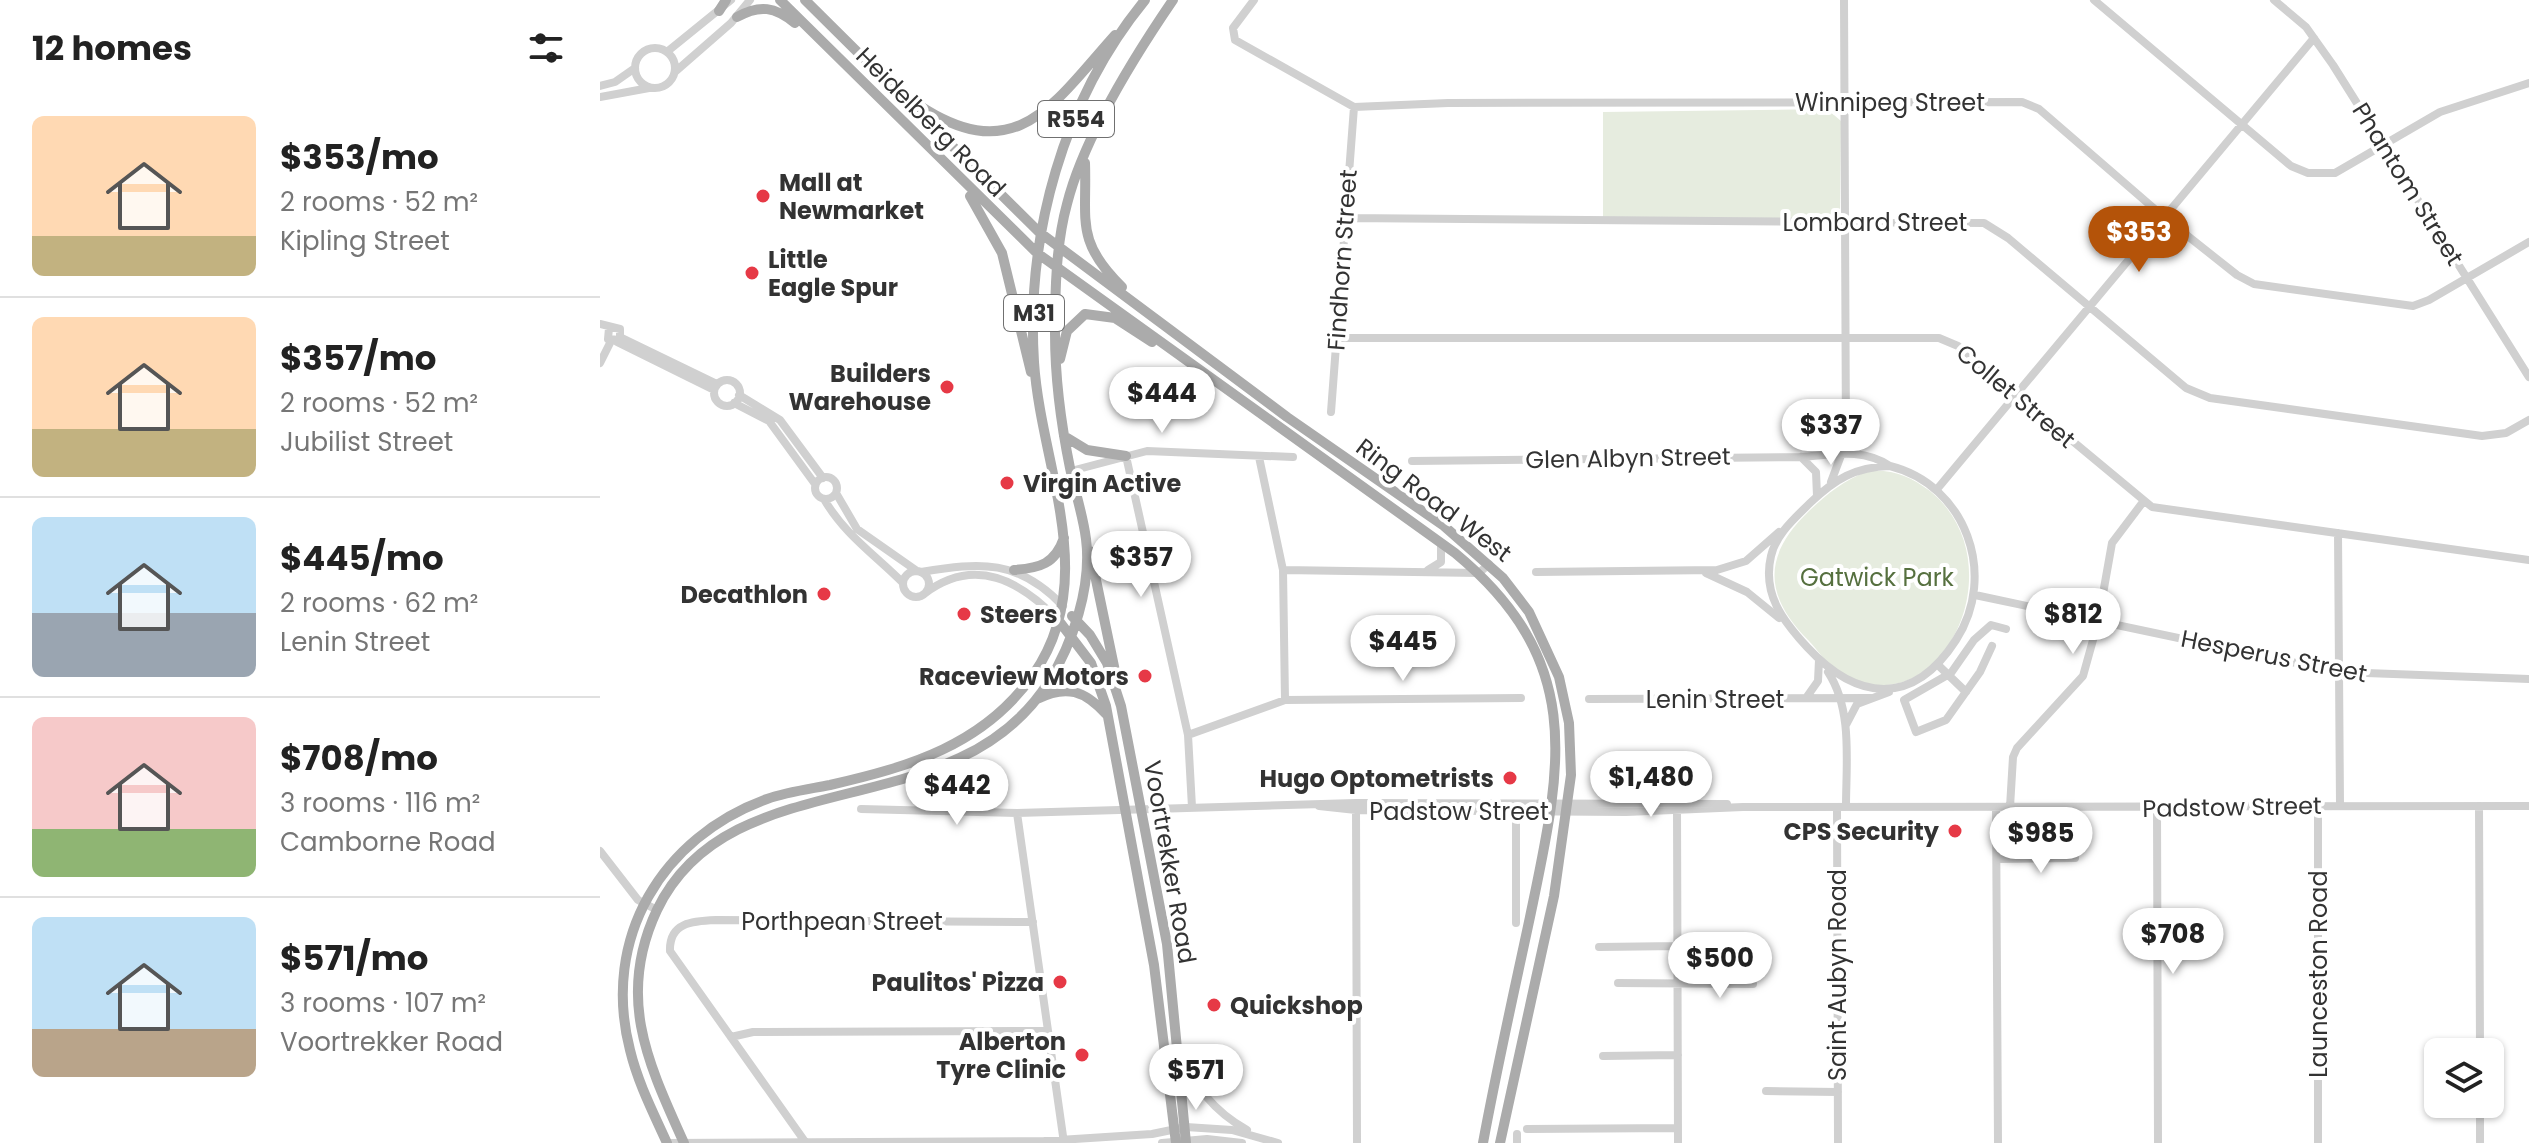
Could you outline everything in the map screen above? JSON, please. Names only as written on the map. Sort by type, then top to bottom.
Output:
[{"type":"main road","points":[[719,11],[728,0]]},
{"type":"main road","name":"Heidelberg Road","points":[[780,0],[961,181],[1037,253],[1058,268]]},
{"type":"main road","name":"R554","points":[[1037,253],[1039,232],[1077,117],[1132,16],[1145,0]]},
{"type":"main road","name":"R554","points":[[1058,268],[1067,203],[1085,157],[1117,88],[1173,0]]},
{"type":"main road","name":"Heidelberg Road","points":[[808,2],[1039,232],[1059,248]]},
{"type":"main road","points":[[737,17],[754,9],[774,9],[838,57]]},
{"type":"main road","points":[[903,95],[958,128],[995,133],[1011,129],[1041,115],[1054,103],[1132,16]]},
{"type":"main road","points":[[1085,157],[1084,221],[1093,251],[1103,267],[1143,308]]},
{"type":"main road","points":[[961,181],[1002,253],[1039,397]]},
{"type":"main road","name":"Ring Road West","points":[[1059,248],[1287,417],[1444,526],[1489,564],[1517,594],[1534,620],[1559,677],[1571,752],[1568,808],[1554,896],[1500,1143]]},
{"type":"main road","name":"M31","points":[[1037,253],[1034,335],[1039,397],[1068,563],[1059,621]]},
{"type":"main road","name":"Ring Road West","points":[[1058,268],[1440,541],[1479,573],[1513,612],[1544,672],[1558,748],[1552,808],[1483,1143]]},
{"type":"main road","name":"M31","points":[[1058,268],[1057,372],[1064,436],[1086,541],[1084,584],[1070,634]]},
{"type":"main road","points":[[1057,372],[1067,331],[1085,314],[1115,318],[1179,354]]},
{"type":"main road","points":[[1064,436],[1087,450],[1126,456]]},
{"type":"main road","points":[[1014,570],[1048,564],[1058,553],[1065,534]]},
{"type":"main road","points":[[1086,541],[1107,622],[1121,706]]},
{"type":"main road","name":"Voortrekker Road","points":[[1063,606],[1090,635],[1107,663],[1121,706],[1167,944],[1178,1051],[1181,1142]]},
{"type":"main road","points":[[667,1143],[641,1085],[629,1047],[624,1011],[631,938],[644,904],[667,866],[697,836],[723,819],[769,799],[882,773],[930,757],[963,741],[1004,709],[1046,655],[1059,621]]},
{"type":"main road","name":"Voortrekker Road","points":[[1059,621],[1091,663],[1108,716],[1154,965],[1180,1128]]},
{"type":"main road","points":[[683,1142],[655,1081],[642,1043],[637,1008],[645,942],[657,910],[679,873],[708,846],[731,831],[773,815],[889,784],[974,753],[1002,734],[1034,701],[1059,664],[1070,634]]},
{"type":"main road","points":[[1034,701],[1054,692],[1074,690],[1092,699],[1108,716]]},
{"type":"main road","points":[[882,773],[889,784]]},
{"type":"street","points":[[600,97],[669,83],[675,72],[737,17],[750,0]]},
{"type":"street","points":[[1254,0],[1233,28],[1235,40],[1354,107]]},
{"type":"street","points":[[1831,483],[1844,452],[1847,337],[1844,0]]},
{"type":"street","points":[[2094,0],[2291,166],[2308,173],[2339,172],[2455,106],[2529,83]]},
{"type":"street","name":"Phantom Street","points":[[2274,0],[2314,38],[2529,377]]},
{"type":"street","points":[[668,51],[719,11]]},
{"type":"street","points":[[1938,488],[2314,38]]},
{"type":"street","points":[[600,86],[621,78],[635,68],[644,51],[656,47],[668,51],[675,61],[675,72]]},
{"type":"street","points":[[635,68],[639,80],[654,88]]},
{"type":"street","name":"Winnipeg Street","points":[[1354,107],[1448,103],[2031,105],[2237,275],[2263,286],[2413,306],[2429,300],[2529,242]]},
{"type":"street","name":"Findhorn Street","points":[[1331,412],[1354,107]]},
{"type":"street","name":"Lombard Street","points":[[1346,218],[1984,223],[2091,306],[2186,388],[2210,398],[2482,436],[2506,433],[2529,420]]},
{"type":"street","points":[[600,324],[611,336],[716,387],[732,381],[737,399]]},
{"type":"street","points":[[600,363],[611,336]]},
{"type":"street","name":"Collet Street","points":[[1336,338],[1847,337],[1950,341],[2143,502],[2162,509],[2529,560]]},
{"type":"street","points":[[716,387],[718,402],[737,399],[780,420],[819,481],[816,494],[824,499],[851,537],[882,560],[911,596],[924,594],[938,583],[957,578],[993,576],[1025,589],[1059,621]]},
{"type":"street","points":[[1071,471],[1126,456],[1159,451],[1293,457]]},
{"type":"street","points":[[1844,452],[1865,454],[1938,488],[1970,538],[1976,569],[1975,595],[1964,626],[1937,664],[1909,684],[1871,698],[1852,709],[1845,728]]},
{"type":"street","name":"Glen Albyn Street","points":[[1412,461],[1800,457],[1844,452]]},
{"type":"street","points":[[1126,456],[1188,735],[1192,807]]},
{"type":"street","points":[[1259,457],[1283,570],[1285,700]]},
{"type":"street","points":[[1800,457],[1816,472],[1816,497]]},
{"type":"street","points":[[1536,572],[1702,571],[1746,561],[1831,483],[1860,469],[1890,466]]},
{"type":"street","points":[[819,481],[835,483],[836,493],[857,529],[919,571],[929,582],[924,594]]},
{"type":"street","points":[[824,499],[836,493]]},
{"type":"street","points":[[2010,807],[2017,748],[2078,684],[2087,667],[2112,543],[2143,502]]},
{"type":"street","points":[[1782,621],[1771,591],[1770,561],[1789,522]]},
{"type":"street","points":[[2338,533],[2340,805]]},
{"type":"street","points":[[1427,571],[1441,562],[1443,553],[1440,541]]},
{"type":"street","points":[[902,582],[909,572],[987,564],[1014,570],[1041,585],[1063,606]]},
{"type":"street","points":[[1283,570],[1479,573],[1489,564]]},
{"type":"street","points":[[1702,571],[1747,592],[1782,621],[1821,662],[1847,681],[1872,690],[1909,684]]},
{"type":"street","name":"Hesperus Street","points":[[1975,595],[2339,672],[2529,679]]},
{"type":"street","points":[[1992,646],[1946,720],[1916,732],[1904,700],[1949,675],[1974,640],[1991,625],[2006,629]]},
{"type":"street","points":[[1806,698],[1818,681],[1821,662]]},
{"type":"street","name":"Saint Aubyn Road","points":[[1821,662],[1841,700],[1845,728],[1841,807],[1838,1143]]},
{"type":"street","points":[[1937,664],[1966,692]]},
{"type":"street","points":[[1188,735],[1285,700],[1521,698]]},
{"type":"street","name":"Lenin Street","points":[[1589,699],[1871,698]]},
{"type":"street","name":"Padstow Street","points":[[861,809],[1017,813],[1319,806],[2529,806]]},
{"type":"street","points":[[1356,806],[1357,1143]]},
{"type":"street","name":"Padstow Street","points":[[1356,806],[1516,811],[1552,808]]},
{"type":"street","name":"Launceston Road","points":[[2318,806],[2318,1143]]},
{"type":"street","points":[[2479,806],[2480,1038]]},
{"type":"street","points":[[1677,807],[1678,1143]]},
{"type":"street","points":[[1996,807],[1998,1143]]},
{"type":"street","points":[[2157,808],[2158,1143]]},
{"type":"street","points":[[1516,811],[1516,923]]},
{"type":"street","points":[[1017,813],[1062,1141]]},
{"type":"street","points":[[600,851],[644,904],[657,910]]},
{"type":"street","points":[[1997,859],[2075,858]]},
{"type":"street","name":"Porthpean Street","points":[[731,1037],[670,951],[671,935],[676,929],[702,920],[1033,922]]},
{"type":"street","points":[[1599,947],[1678,946]]},
{"type":"street","points":[[1618,983],[1753,984]]},
{"type":"street","points":[[805,1142],[731,1037],[753,1032],[1047,1031]]},
{"type":"street","points":[[1178,1051],[1193,1082],[1222,1115],[1278,1143]]},
{"type":"street","points":[[1603,1056],[1678,1055]]},
{"type":"street","points":[[1766,1091],[1838,1092]]},
{"type":"street","points":[[2480,1118],[2480,1143]]},
{"type":"street","points":[[667,1143],[1062,1141],[1152,1134],[1180,1128],[1255,1134]]},
{"type":"street","points":[[1527,1129],[1678,1128]]},
{"type":"street","points":[[1162,1143],[1242,1143]]},
{"type":"green space","points":[[1827,109],[1841,121],[1840,209],[1832,219],[1603,219],[1603,112]]},
{"type":"green space","name":"Gatwick Park","points":[[1868,471],[1901,475],[1930,491],[1956,522],[1968,559],[1967,597],[1956,632],[1936,661],[1908,680],[1875,685],[1838,672],[1826,661],[1783,608],[1774,576],[1776,560],[1783,544],[1809,511],[1829,493]]},
{"type":"place","name":"Mall at Newmarket","points":[[763,196]]},
{"type":"place","name":"Little Eagle Spur","points":[[752,273]]},
{"type":"place","name":"Builders Warehouse","points":[[947,387]]},
{"type":"place","name":"Virgin Active","points":[[1007,483]]},
{"type":"place","name":"Decathlon","points":[[824,594]]},
{"type":"place","name":"Steers","points":[[964,614]]},
{"type":"place","name":"Raceview Motors","points":[[1145,676]]},
{"type":"place","name":"Hugo Optometrists","points":[[1510,778]]},
{"type":"place","name":"CPS Security","points":[[1955,831]]},
{"type":"place","name":"Paulitos' Pizza","points":[[1060,982]]},
{"type":"place","name":"Quickshop","points":[[1214,1005]]},
{"type":"place","name":"Alberton Tyre Clinic","points":[[1082,1055]]}]
